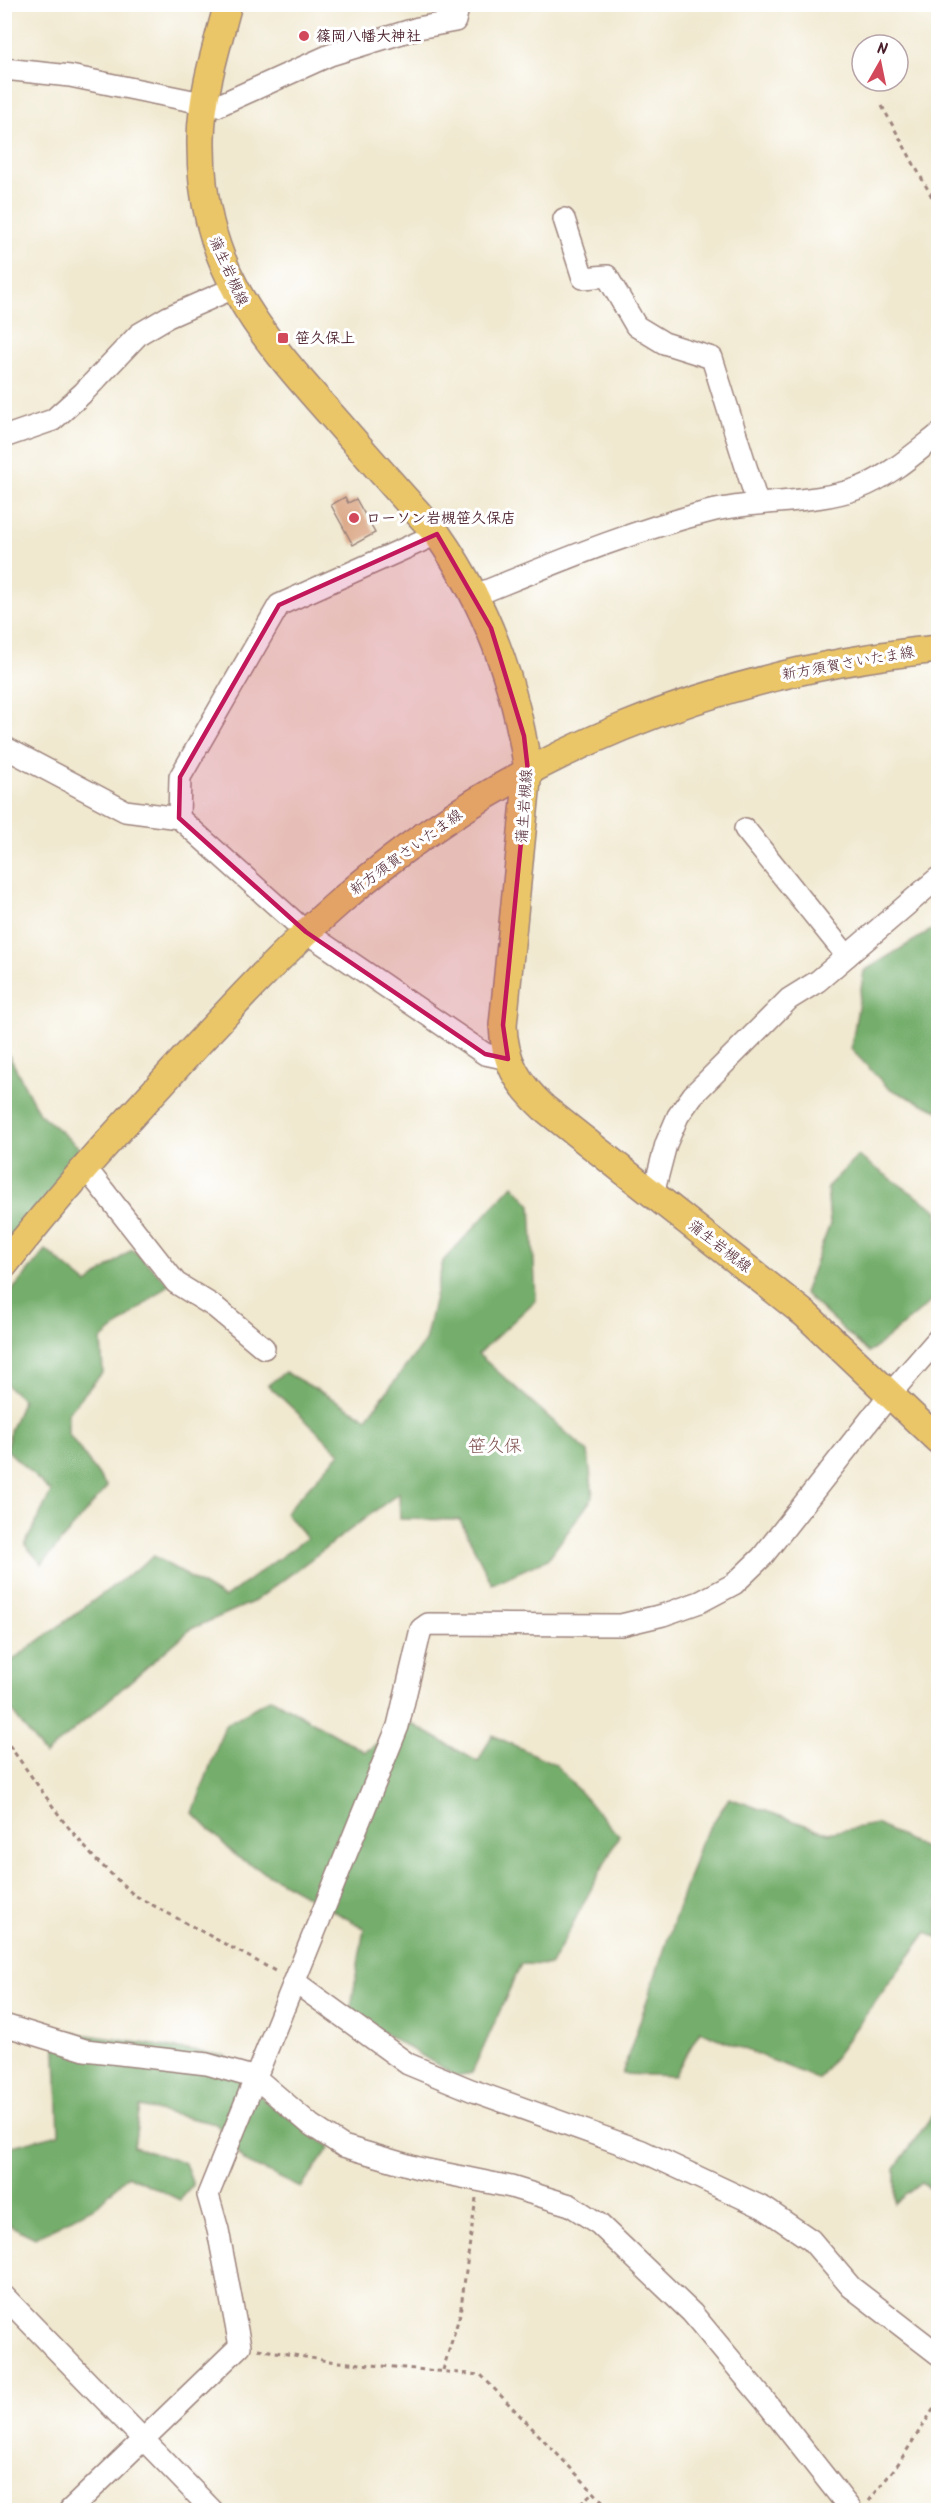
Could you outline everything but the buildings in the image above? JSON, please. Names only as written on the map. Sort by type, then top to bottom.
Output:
[{"type":"main road","name":"蒲生岩槻線","points":[[228,4],[211,61],[201,137],[205,200],[211,230],[234,288],[267,341],[437,534],[476,595],[503,663],[524,736],[528,771],[503,1025],[508,1059],[521,1083],[544,1108],[806,1315],[939,1440]]},
{"type":"main road","name":"新方須賀さいたま線","points":[[4,1265],[85,1167],[232,1007],[306,932],[379,869],[429,832],[528,771],[613,729],[711,693],[817,667],[885,654],[939,649]]},
{"type":"street","points":[[4,69],[70,76],[216,106],[330,55],[418,28],[455,21],[459,4]]},
{"type":"street","points":[[564,219],[583,278],[607,276],[636,326],[664,344],[712,358],[757,502]]},
{"type":"street","points":[[4,437],[53,420],[83,393],[139,334],[168,317],[234,288]]},
{"type":"street","points":[[476,595],[590,549],[710,512],[757,502],[805,498],[860,487],[883,476],[939,435]]},
{"type":"street","points":[[179,818],[180,777],[279,605],[437,534]]},
{"type":"street","points":[[4,747],[125,811],[179,818],[306,932],[485,1054],[508,1059]]},
{"type":"street","points":[[745,829],[847,956]]},
{"type":"street","points":[[653,1194],[666,1144],[678,1116],[693,1095],[789,999],[818,981],[939,878]]},
{"type":"street","points":[[85,1167],[176,1283],[215,1307],[264,1348]]},
{"type":"street","points":[[70,2511],[240,2346],[218,2230],[208,2195],[398,1726],[421,1629],[428,1624],[621,1625],[663,1615],[700,1602],[734,1584],[762,1557],[891,1393],[939,1339]]},
{"type":"street","points":[[295,1982],[408,2064],[471,2090],[642,2151],[764,2208],[811,2240],[851,2287],[939,2354]]},
{"type":"street","points":[[4,2025],[85,2050],[207,2064],[256,2078],[311,2125],[343,2145],[418,2168],[479,2180],[570,2205],[598,2224],[692,2313],[766,2402],[860,2506]]},
{"type":"street","points":[[9,2310],[144,2439],[212,2511]]},
{"type":"path","points":[[882,106],[939,208]]},
{"type":"path","points":[[4,1738],[70,1829],[95,1859],[134,1895],[295,1982]]},
{"type":"path","points":[[443,2370],[460,2314],[479,2180]]},
{"type":"path","points":[[240,2346],[328,2361],[482,2375],[611,2511]]},
{"type":"path","points":[[860,2506],[898,2464],[939,2403]]},
{"type":"path","points":[[574,2511],[593,2492]]},
{"type":"highlighted area","points":[[437,534],[491,628],[524,736],[528,771],[503,1025],[508,1059],[485,1054],[306,932],[179,818],[180,777],[279,605]]},
{"type":"green space","points":[[938,927],[938,1111],[888,1088],[851,1049],[864,971]]},
{"type":"green space","points":[[4,1046],[39,1113],[89,1156],[5,1243]]},
{"type":"green space","points":[[858,1156],[938,1211],[938,1296],[869,1353],[804,1293],[830,1224],[827,1187]]},
{"type":"green space","points":[[513,1185],[531,1205],[536,1300],[478,1354],[588,1452],[593,1497],[548,1559],[492,1584],[460,1520],[400,1519],[399,1493],[255,1601],[191,1629],[45,1755],[5,1702],[5,1666],[154,1556],[224,1598],[307,1538],[285,1513],[340,1453],[268,1385],[285,1372],[367,1418],[425,1341],[443,1261]]},
{"type":"green space","points":[[132,1249],[169,1284],[101,1340],[103,1372],[68,1413],[68,1433],[107,1487],[42,1564],[25,1545],[51,1492],[7,1450],[10,1431],[23,1400],[5,1384],[5,1299],[46,1250],[87,1284]]},
{"type":"green space","points":[[271,1698],[365,1752],[407,1721],[478,1762],[492,1735],[555,1764],[619,1836],[551,1965],[521,1964],[472,2073],[456,2076],[350,2013],[364,1928],[237,1857],[193,1813],[225,1725]]},
{"type":"green space","points":[[729,1798],[828,1833],[876,1824],[938,1855],[938,1938],[927,1932],[818,2079],[700,2031],[674,2076],[622,2074],[701,1841]]},
{"type":"green space","points":[[55,2030],[225,2056],[265,2101],[330,2147],[301,2188],[244,2161],[216,2124],[140,2107],[134,2147],[185,2163],[193,2185],[180,2200],[128,2175],[98,2205],[35,2238],[5,2223],[4,2148],[59,2134]]},
{"type":"green space","points":[[938,2107],[938,2193],[921,2183],[895,2203],[895,2168]]},
{"type":"place","name":"篠岡八幡大神社","points":[[304,36]]},
{"type":"place","name":"笹久保上","points":[[283,338]]},
{"type":"place","name":"ローソン岩槻笹久保店","points":[[354,518]]},
{"type":"district","name":"笹久保","points":[[495,1446]]}]
